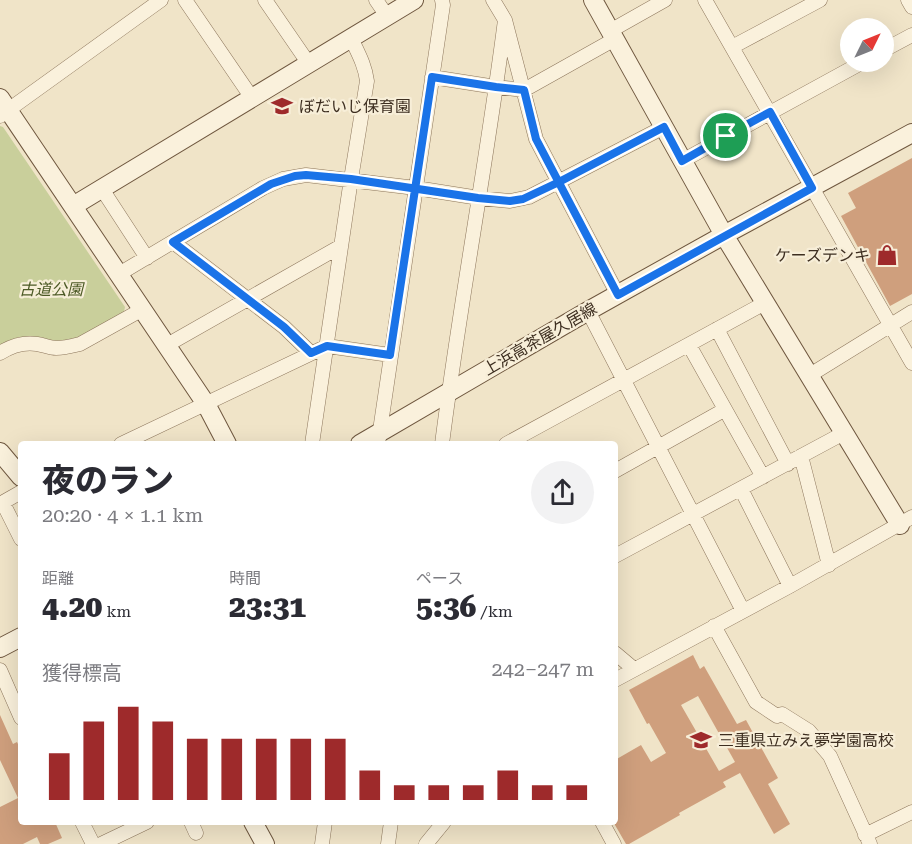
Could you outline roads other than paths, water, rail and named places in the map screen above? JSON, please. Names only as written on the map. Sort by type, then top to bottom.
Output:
[{"type":"street","points":[[161,0],[3,108],[143,309],[206,404],[225,441]]},
{"type":"street","points":[[185,0],[252,98]]},
{"type":"street","points":[[265,0],[309,64]]},
{"type":"street","points":[[376,0],[387,16]]},
{"type":"street","points":[[73,206],[414,0]]},
{"type":"street","points":[[379,438],[442,0]]},
{"type":"street","points":[[494,0],[505,20],[536,139],[618,295]]},
{"type":"street","points":[[593,0],[724,235],[844,433],[906,521],[618,678]]},
{"type":"street","points":[[432,77],[524,90],[665,0]]},
{"type":"street","points":[[705,0],[912,363]]},
{"type":"street","points":[[732,47],[820,0]]},
{"type":"street","points":[[908,0],[912,7]]},
{"type":"street","points":[[442,441],[505,20]]},
{"type":"street","points":[[894,45],[912,35]]},
{"type":"street","points":[[312,441],[367,81],[366,70],[351,39]]},
{"type":"street","points":[[682,161],[844,72]]},
{"type":"street","points":[[119,274],[263,188],[283,179],[306,175],[351,179],[510,201],[523,199],[559,182],[664,127]]},
{"type":"street","name":"上浜高茶屋久居線","points":[[379,438],[449,392],[588,311],[912,133]]},
{"type":"street","points":[[102,189],[147,258]]},
{"type":"street","points":[[173,242],[284,327],[311,353]]},
{"type":"street","points":[[166,345],[341,246]]},
{"type":"street","points":[[512,441],[765,303]]},
{"type":"street","points":[[0,353],[22,344],[37,344],[55,348],[80,344],[143,309]]},
{"type":"street","points":[[588,311],[743,611]]},
{"type":"street","points":[[810,375],[912,312]]},
{"type":"street","points":[[717,329],[788,464]]},
{"type":"street","points":[[689,345],[763,477]]},
{"type":"street","points":[[127,441],[327,346],[390,355]]},
{"type":"street","points":[[618,469],[724,410]]},
{"type":"street","points":[[618,554],[844,433]]},
{"type":"street","points":[[0,452],[18,473]]},
{"type":"street","points":[[801,456],[829,565]]},
{"type":"street","points":[[741,489],[790,586]]},
{"type":"street","points":[[18,494],[1,503],[18,534]]},
{"type":"street","points":[[714,626],[756,702],[777,716],[782,714],[809,732],[830,756],[867,839],[912,812]]},
{"type":"street","points":[[0,648],[18,639]]},
{"type":"street","points":[[618,656],[634,669]]},
{"type":"street","points":[[0,670],[18,711]]},
{"type":"street","points":[[84,825],[93,844]]},
{"type":"street","points":[[101,844],[137,825]]},
{"type":"street","points":[[255,825],[265,844]]},
{"type":"street","points":[[322,844],[325,825]]},
{"type":"street","points":[[388,844],[391,825]]},
{"type":"street","points":[[426,844],[442,825]]},
{"type":"street","points":[[604,825],[614,844]]},
{"type":"place","name":"ぼだいじ保育園","points":[[282,106]]},
{"type":"place","name":"ケーズデンキ","points":[[887,255]]},
{"type":"place","name":"三重県立みえ夢学園高校","points":[[701,740]]},
{"type":"park label","name":"古道公園","points":[[51,289]]}]
